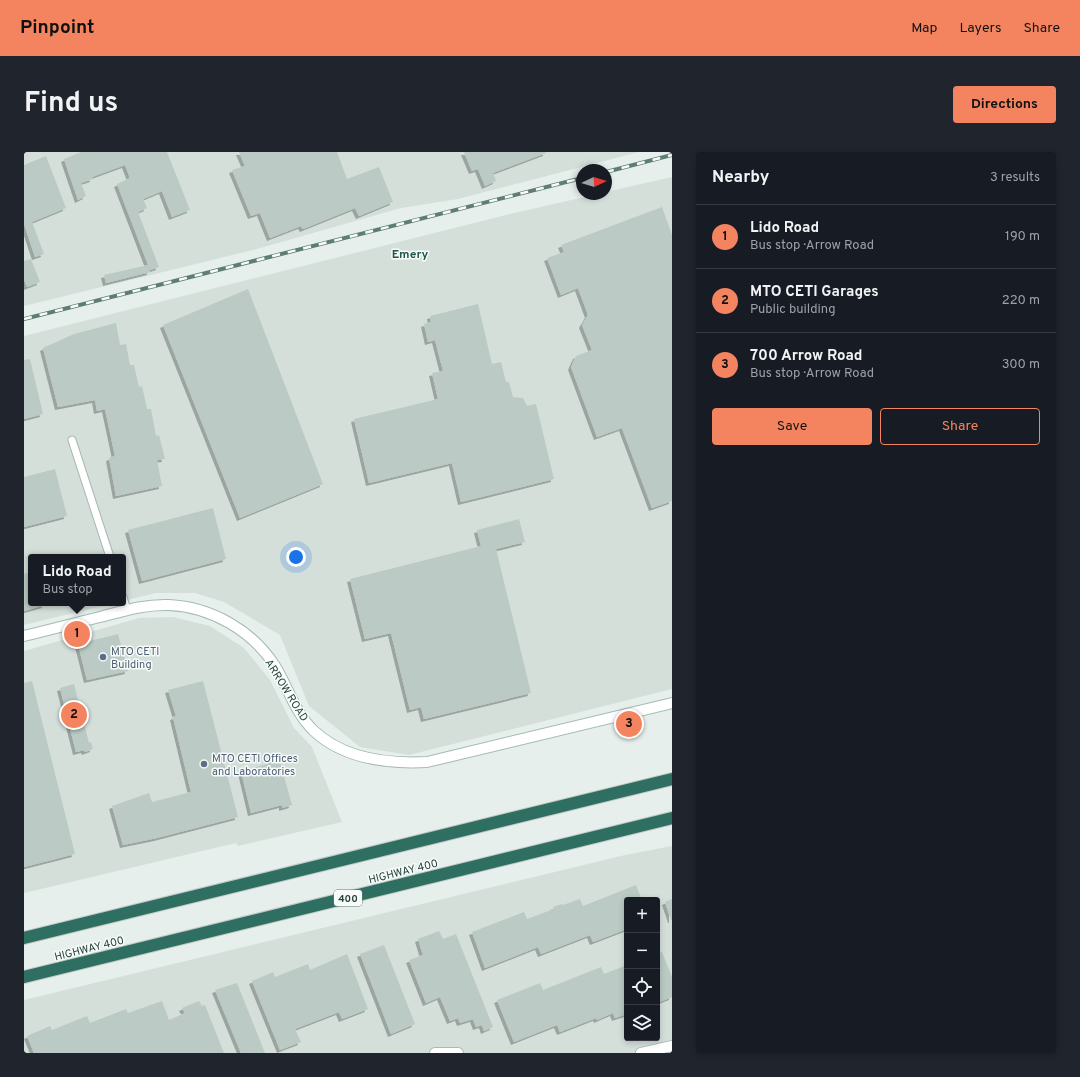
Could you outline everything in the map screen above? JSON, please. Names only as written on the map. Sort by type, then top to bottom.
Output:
[{"type":"highway","points":[[24,938],[672,779]]},
{"type":"highway","name":"HIGHWAY 400","points":[[24,977],[672,818]]},
{"type":"street","points":[[72,440],[109,554]]},
{"type":"street","name":"ARROW ROAD","points":[[24,636],[142,607],[168,605],[216,615],[232,624],[246,635],[274,666],[303,719],[314,731],[333,744],[365,758],[407,763],[427,762],[672,703]]},
{"type":"street","points":[[126,606],[127,610]]},
{"type":"street","points":[[641,1053],[672,1046]]},
{"type":"street","points":[[435,1053],[458,1053]]},
{"type":"shaded area","points":[[24,152],[639,152],[593,164],[576,164],[576,168],[458,199],[401,208],[253,250],[24,306]]},
{"type":"shaded area","points":[[672,177],[672,689],[409,755],[360,747],[309,706],[280,635],[224,602],[195,593],[156,593],[126,600],[126,554],[28,554],[28,606],[102,606],[24,625],[24,336],[514,213],[576,199],[612,200],[612,191]]},
{"type":"shaded area","points":[[173,617],[210,626],[244,648],[270,680],[294,728],[312,747],[342,822],[238,846],[236,843],[24,893],[24,651],[139,618]]},
{"type":"shaded area","points":[[672,846],[672,1053],[24,1053],[24,1000],[625,855]]},
{"type":"building","points":[[81,152],[167,152],[190,210],[172,217],[162,191],[143,199],[147,208],[138,212],[159,267],[150,270],[117,184],[130,178],[125,165],[92,177],[93,179],[81,183],[86,196],[78,200],[64,159]]},
{"type":"building","points":[[239,152],[337,152],[347,179],[379,167],[393,202],[359,216],[355,208],[303,229],[301,226],[270,238],[260,213],[251,216],[232,170],[245,166]]},
{"type":"building","points":[[464,152],[546,153],[493,173],[496,181],[485,186],[478,169],[472,171]]},
{"type":"building","points":[[46,156],[66,208],[32,222],[44,254],[35,257],[24,224],[24,165]]},
{"type":"building","points":[[662,207],[672,235],[672,501],[652,508],[622,428],[597,437],[571,367],[576,356],[592,350],[582,325],[588,315],[578,288],[561,295],[547,258],[564,252],[561,245]]},
{"type":"building","points":[[31,259],[40,282],[27,287],[24,279],[24,261]]},
{"type":"building","points":[[148,265],[150,272],[106,283],[104,275]]},
{"type":"building","points":[[248,289],[323,484],[240,518],[163,325]]},
{"type":"building","points":[[478,304],[492,364],[501,362],[506,382],[509,382],[513,397],[523,398],[527,406],[536,404],[554,479],[461,502],[452,463],[369,483],[354,419],[438,399],[432,373],[443,371],[435,340],[428,342],[424,324],[431,322],[430,316]]},
{"type":"building","points":[[116,323],[120,345],[126,344],[130,365],[134,365],[139,387],[142,386],[147,409],[151,409],[156,436],[159,435],[165,459],[157,460],[162,486],[116,496],[109,458],[115,456],[105,409],[97,411],[95,400],[58,407],[43,348],[74,334]]},
{"type":"building","points":[[30,359],[43,414],[24,419],[24,360]]},
{"type":"building","points":[[55,469],[67,516],[24,527],[24,477]]},
{"type":"building","points":[[213,508],[226,559],[142,581],[128,530]]},
{"type":"building","points":[[519,519],[525,542],[496,549],[531,693],[424,719],[421,707],[410,710],[391,633],[365,639],[350,579],[481,546],[477,530]]},
{"type":"building","points":[[28,573],[28,606],[42,606],[24,611],[24,574]]},
{"type":"building","name":"MTO CETI Building","points":[[118,634],[128,671],[87,680],[78,644]]},
{"type":"building","points":[[32,681],[75,854],[24,867],[24,683]]},
{"type":"building","name":"MTO CETI Offices and Laboratories","points":[[203,681],[238,817],[157,838],[123,845],[112,806],[149,793],[152,802],[191,792],[173,717],[176,716],[168,690]]},
{"type":"building","points":[[74,684],[89,743],[91,742],[93,749],[85,752],[84,750],[76,752],[60,688]]},
{"type":"building","points":[[279,758],[292,805],[282,808],[282,805],[251,813],[241,771],[271,763],[270,760]]},
{"type":"building","points":[[636,885],[641,897],[624,897],[624,930],[593,942],[590,935],[541,954],[538,947],[485,968],[472,932],[524,912],[527,919],[554,909],[553,907],[580,899],[583,906]]},
{"type":"building","points":[[672,899],[672,920],[671,920],[665,902]]},
{"type":"building","points":[[439,931],[443,939],[456,934],[493,1027],[484,1031],[482,1025],[476,1027],[473,1019],[460,1023],[458,1018],[450,1021],[440,997],[426,1003],[409,960],[423,955],[418,939]]},
{"type":"building","points":[[384,945],[415,1024],[391,1034],[360,954]]},
{"type":"building","points":[[662,952],[672,977],[672,997],[660,1002],[660,969],[660,953]]},
{"type":"building","points":[[347,954],[368,1009],[342,1019],[339,1012],[295,1029],[301,1042],[280,1050],[252,981],[273,972],[275,977],[308,964],[310,970]]},
{"type":"building","points":[[624,966],[624,1015],[615,1018],[613,1013],[560,1032],[557,1025],[514,1042],[497,1000],[540,983],[543,990],[601,967],[604,974]]},
{"type":"building","points":[[237,983],[265,1053],[241,1053],[215,990]]},
{"type":"building","points":[[162,1001],[169,1020],[185,1013],[182,1008],[199,1001],[202,1006],[205,1005],[224,1053],[34,1053],[27,1036],[50,1026],[52,1030],[87,1016],[90,1023],[126,1009],[128,1013]]},
{"type":"railway","points":[[612,170],[672,155]]},
{"type":"railway","points":[[24,319],[576,180]]},
{"type":"place","name":"Lido Road","points":[[77,634]]},
{"type":"place","name":"MTO CETI Building","points":[[103,657]]},
{"type":"place","name":"MTO CETI Garages","points":[[74,715]]},
{"type":"place","name":"700 Arrow Road","points":[[629,724]]},
{"type":"place","name":"MTO CETI Offices and Laboratories","points":[[204,764]]},
{"type":"district","name":"Emery","points":[[410,254]]}]
